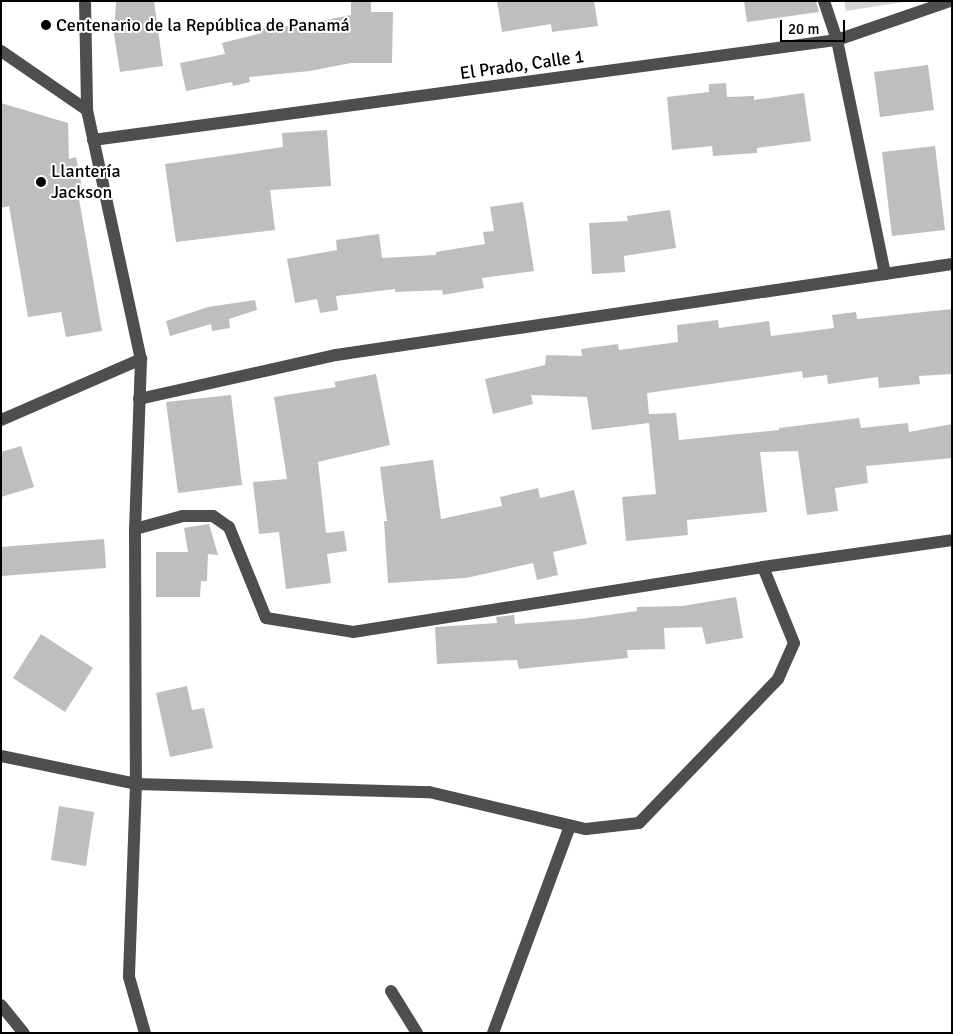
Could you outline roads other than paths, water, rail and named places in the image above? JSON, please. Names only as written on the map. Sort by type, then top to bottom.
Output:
[{"type":"street","points":[[85,1],[87,110],[141,359],[135,529],[136,784],[129,977],[145,1033]]},
{"type":"street","points":[[824,1],[836,40],[885,274]]},
{"type":"street","name":"El Prado, Calle 1","points":[[93,140],[836,40],[950,1]]},
{"type":"street","points":[[1,51],[87,110]]},
{"type":"street","points":[[139,399],[336,355],[952,264]]},
{"type":"street","points":[[1,420],[141,359]]},
{"type":"street","points":[[135,529],[182,516],[213,516],[229,527],[266,618],[353,632],[763,567],[952,540]]},
{"type":"street","points":[[1,756],[136,784],[429,792],[586,829],[639,823],[778,678],[794,644],[763,567]]},
{"type":"street","points":[[493,1033],[570,826]]},
{"type":"street","points":[[391,991],[417,1033]]},
{"type":"street","points":[[1,1005],[24,1033]]},
{"type":"place","name":"Centenario de la República de Panamá","points":[[46,25]]},
{"type":"place","name":"Llantería Jackson","points":[[41,182]]}]
